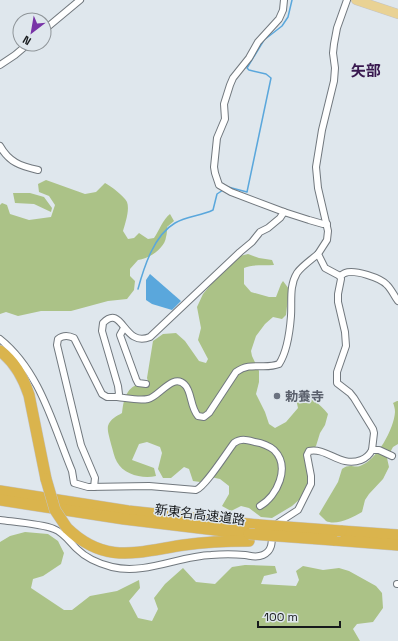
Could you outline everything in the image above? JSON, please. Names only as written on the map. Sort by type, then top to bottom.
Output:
[{"type":"highway","points":[[0,351],[16,368],[26,385],[46,479],[55,510],[66,528],[81,540],[102,551],[118,554],[135,553],[249,538],[398,545]]},
{"type":"highway","name":"新東名高速道路","points":[[0,491],[128,511],[259,525],[398,535]]},
{"type":"highway","name":"新東名高速道路","points":[[0,500],[249,538]]},
{"type":"main road","points":[[356,0],[398,14]]},
{"type":"street","points":[[52,23],[80,0]]},
{"type":"street","points":[[284,0],[283,10],[279,19],[258,42],[249,58],[233,78],[230,85],[224,104],[225,119],[217,138],[214,167],[219,185],[224,189],[284,212],[327,224]]},
{"type":"street","points":[[94,487],[95,478],[81,445],[57,346],[58,339],[64,336],[74,338],[102,394],[107,398],[117,397],[150,399],[157,395],[168,384],[180,382],[185,385],[187,389],[194,411],[198,416],[204,417],[209,413],[236,372],[240,369],[246,366],[268,366],[279,364],[289,332],[292,287],[294,280],[301,269],[318,254],[327,240],[327,224],[318,188],[316,167],[322,130],[334,81],[334,44],[337,28],[347,0]]},
{"type":"street","points":[[0,65],[19,52]]},
{"type":"street","points":[[0,146],[5,155],[13,161],[38,170]]},
{"type":"street","points":[[117,397],[118,386],[102,331],[102,325],[108,319],[114,318],[120,321],[124,328],[132,336],[144,339],[152,335],[252,242],[260,232],[268,228],[280,218],[284,212]]},
{"type":"street","points":[[318,254],[325,268],[340,276]]},
{"type":"street","points":[[340,276],[351,272],[364,274],[383,282],[388,286],[398,302]]},
{"type":"street","points":[[0,520],[55,529],[78,551],[95,561],[113,567],[145,567],[210,554],[246,555],[257,557],[265,554],[272,544],[273,532],[278,523],[296,512],[304,500],[311,484],[307,455],[309,451],[319,451],[347,462],[357,462],[366,458],[372,450],[373,430],[354,398],[337,383],[337,372],[345,351],[346,340],[338,302],[341,280],[340,276]]},
{"type":"street","points":[[124,328],[120,335],[136,379],[138,382],[146,384]]},
{"type":"street","points":[[0,339],[21,358],[30,372],[72,471],[74,483],[94,487],[149,486],[196,490],[206,482],[234,443],[238,440],[244,439],[258,442],[270,447],[275,451],[280,460],[282,470],[280,481],[269,500],[260,506]]},
{"type":"street","points":[[372,450],[379,450],[392,456]]},
{"type":"green space","points":[[46,180],[85,194],[96,192],[105,183],[111,186],[120,194],[128,205],[128,213],[123,231],[128,239],[134,238],[139,233],[148,239],[154,238],[163,222],[170,214],[174,221],[167,227],[163,245],[160,249],[147,258],[138,260],[130,269],[130,276],[135,281],[134,290],[127,299],[108,301],[71,311],[41,311],[18,316],[6,312],[0,314],[0,205],[2,203],[7,205],[10,214],[29,220],[51,217],[55,205],[49,196],[39,192],[38,184]]},
{"type":"green space","points":[[13,193],[30,193],[44,197],[52,208],[51,212],[34,204],[15,203]]},
{"type":"green space","points":[[248,254],[259,258],[272,260],[274,265],[244,268],[244,284],[251,292],[269,297],[276,297],[283,281],[289,289],[286,315],[282,319],[273,317],[265,324],[256,336],[251,351],[259,371],[259,382],[256,394],[269,424],[275,428],[286,422],[298,408],[296,399],[298,395],[315,401],[328,414],[316,446],[310,453],[309,485],[300,499],[292,506],[272,518],[261,517],[249,508],[241,506],[231,511],[222,506],[229,494],[229,486],[220,479],[206,476],[200,482],[193,481],[189,469],[184,467],[171,478],[163,478],[158,469],[162,453],[160,447],[147,442],[139,444],[132,460],[154,468],[156,476],[145,477],[129,473],[120,466],[116,460],[108,430],[110,421],[122,413],[124,401],[129,390],[136,385],[149,385],[147,378],[153,341],[163,334],[176,333],[185,341],[199,361],[206,363],[208,359],[198,340],[201,328],[197,307],[203,294],[217,277],[240,256]]},
{"type":"green space","points":[[397,401],[398,444],[393,447],[387,458],[389,467],[383,479],[365,500],[362,512],[340,522],[326,521],[319,514],[338,482],[342,469],[347,466],[360,466],[366,463],[378,451],[392,427],[395,412],[393,403]]},
{"type":"green space","points":[[25,532],[48,534],[58,541],[64,553],[61,564],[43,576],[33,579],[31,588],[64,610],[72,610],[90,596],[117,591],[139,580],[140,588],[129,601],[138,618],[152,621],[158,609],[154,598],[165,584],[183,568],[196,582],[215,584],[232,567],[245,565],[275,566],[277,573],[264,576],[261,584],[296,586],[299,580],[296,571],[303,566],[323,570],[339,568],[349,571],[376,586],[382,593],[383,608],[373,622],[357,624],[353,629],[360,641],[0,641],[0,542],[10,536]]},
{"type":"water","points":[[150,274],[181,301],[172,310],[152,304],[146,300],[146,280]]},
{"type":"waterway","points":[[226,188],[228,187],[247,192],[271,78],[266,74],[249,70],[247,68],[264,40],[282,26],[288,17],[292,0]]},
{"type":"waterway","points":[[138,289],[143,271],[151,252],[161,235],[175,223],[213,210],[217,194],[223,190]]},
{"type":"place","name":"勅養寺","points":[[277,396]]},
{"type":"district","name":"矢部","points":[[366,71]]}]
